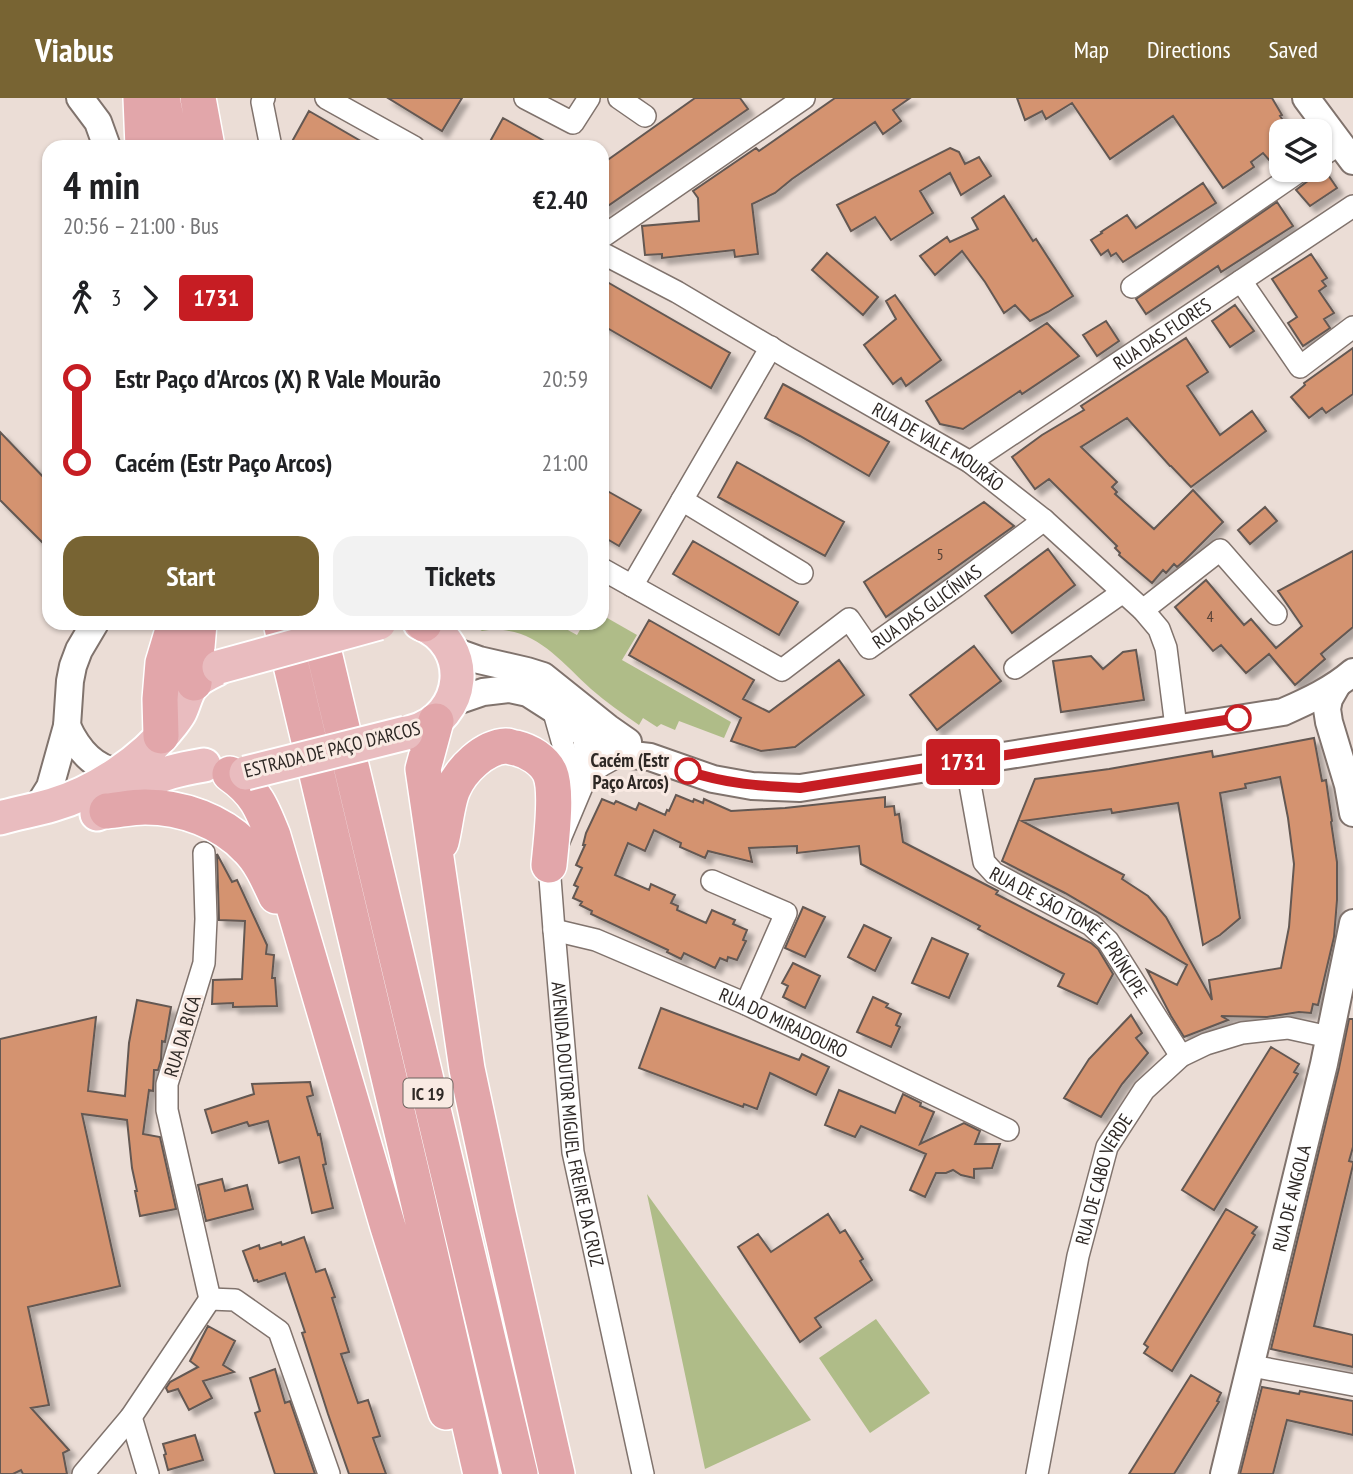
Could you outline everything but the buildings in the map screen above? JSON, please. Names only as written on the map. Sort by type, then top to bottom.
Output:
[{"type":"highway","points":[[141,98],[143,140]]},
{"type":"highway","points":[[162,98],[171,140]]},
{"type":"highway","points":[[173,630],[163,663],[160,699],[189,699],[198,630]]},
{"type":"highway","name":"IC 19","points":[[283,630],[481,1474]]},
{"type":"highway","name":"IC 19","points":[[319,630],[520,1474]]},
{"type":"highway","points":[[431,719],[423,769],[467,1069],[557,1474]]},
{"type":"highway","points":[[436,866],[452,789],[468,766],[486,752],[505,746],[526,750],[543,763],[550,773],[553,787],[553,823],[549,865]]},
{"type":"highway","points":[[227,770],[253,794],[273,836],[387,1227],[453,1436],[475,1474]]},
{"type":"highway","points":[[107,811],[146,807],[176,810],[213,823],[236,838],[253,855],[267,876],[295,947],[316,981]]},
{"type":"main road","points":[[15,814],[52,806],[95,788],[134,761],[189,699],[362,630]]},
{"type":"main road","name":"ESTRADA DE PAÇO D'ARCOS","points":[[432,630],[440,635],[451,650]]},
{"type":"main road","points":[[431,719],[456,690],[458,677],[451,650]]},
{"type":"main road","points":[[189,699],[181,728],[185,742],[193,755],[227,770]]},
{"type":"main road","name":"ESTRADA DE PAÇO D'ARCOS","points":[[0,841],[107,811],[152,779],[169,771],[227,770],[431,719]]},
{"type":"street","points":[[80,98],[98,122],[104,140]]},
{"type":"street","points":[[264,98],[262,102],[270,140]]},
{"type":"street","points":[[326,98],[401,140]]},
{"type":"street","points":[[525,98],[573,123],[589,98]]},
{"type":"street","points":[[619,98],[645,116]]},
{"type":"street","points":[[609,232],[804,98]]},
{"type":"street","points":[[1306,98],[1337,154]]},
{"type":"street","points":[[1132,287],[1284,182]]},
{"type":"street","name":"RUA DAS FLORES","points":[[970,462],[1353,206]]},
{"type":"street","name":"RUA DE VALE MOURÃO","points":[[609,257],[677,292],[970,462],[1044,520],[1143,610],[1159,629],[1166,648],[1177,727]]},
{"type":"street","points":[[1241,281],[1300,367],[1353,327]]},
{"type":"street","points":[[632,586],[771,347]]},
{"type":"street","points":[[682,500],[802,573]]},
{"type":"street","name":"RUA DAS GLICÍNIAS","points":[[609,573],[782,670],[849,619],[869,648],[1044,520]]},
{"type":"street","points":[[1143,610],[1220,550],[1276,614]]},
{"type":"street","points":[[1014,668],[1123,592]]},
{"type":"street","points":[[15,814],[40,803],[50,787],[67,726],[70,681],[79,650],[91,630]]},
{"type":"street","name":"ESTRADA DE PAÇO D'ARCOS","points":[[451,650],[543,676],[584,734],[637,755]]},
{"type":"street","points":[[586,777],[602,764],[637,755],[713,779],[752,786],[800,788],[1283,712],[1314,698],[1345,679]]},
{"type":"street","points":[[1345,679],[1329,699],[1327,709],[1353,813]]},
{"type":"street","name":"ESTRADA DE PAÇO D'ARCOS","points":[[431,719],[483,692],[509,689],[564,705],[608,728],[637,755]]},
{"type":"street","points":[[553,823],[563,801],[570,769],[564,705]]},
{"type":"street","points":[[1283,712],[1308,718],[1321,725],[1335,740]]},
{"type":"street","points":[[67,726],[72,738],[92,760],[119,772]]},
{"type":"street","name":"AVENIDA DOUTOR MIGUEL FREIRE DA CRUZ","points":[[584,734],[586,777],[549,865],[554,930],[573,1152],[643,1474]]},
{"type":"street","name":"RUA DE SÃO TOMÉ E PRÍNCIPE","points":[[966,762],[984,862],[994,873],[1091,925],[1108,941],[1181,1056]]},
{"type":"street","name":"RUA DA BICA","points":[[204,853],[204,963],[167,1084],[167,1110],[211,1299]]},
{"type":"street","points":[[712,881],[786,913],[746,1004]]},
{"type":"street","name":"RUA DE ANGOLA","points":[[1224,1474],[1324,1064],[1353,923]]},
{"type":"street","name":"RUA DO MIRADOURO","points":[[554,930],[596,940],[746,1004],[1008,1130]]},
{"type":"street","name":"RUA DE CABO VERDE","points":[[1037,1474],[1078,1256],[1107,1147],[1144,1090],[1181,1056],[1206,1044],[1242,1033],[1288,1028],[1329,1037]]},
{"type":"street","points":[[83,1474],[131,1417],[211,1299],[235,1300],[279,1331],[329,1474]]},
{"type":"street","points":[[1252,1366],[1353,1385]]},
{"type":"street","points":[[131,1417],[148,1474]]},
{"type":"green space","points":[[609,619],[637,635],[622,660],[731,722],[724,738],[679,721],[675,730],[661,724],[657,727],[643,718],[639,725],[597,694],[543,646],[515,632],[500,630],[568,630],[577,635],[580,630],[609,630]]},
{"type":"green space","points":[[647,1194],[811,1420],[705,1469]]},
{"type":"green space","points":[[876,1319],[930,1393],[870,1433],[819,1358]]},
{"type":"bus line","name":"1731","points":[[688,771],[752,786],[800,788],[1238,718]]},
{"type":"place","name":"Cacém (Estr Paço Arcos)","points":[[688,771]]}]
